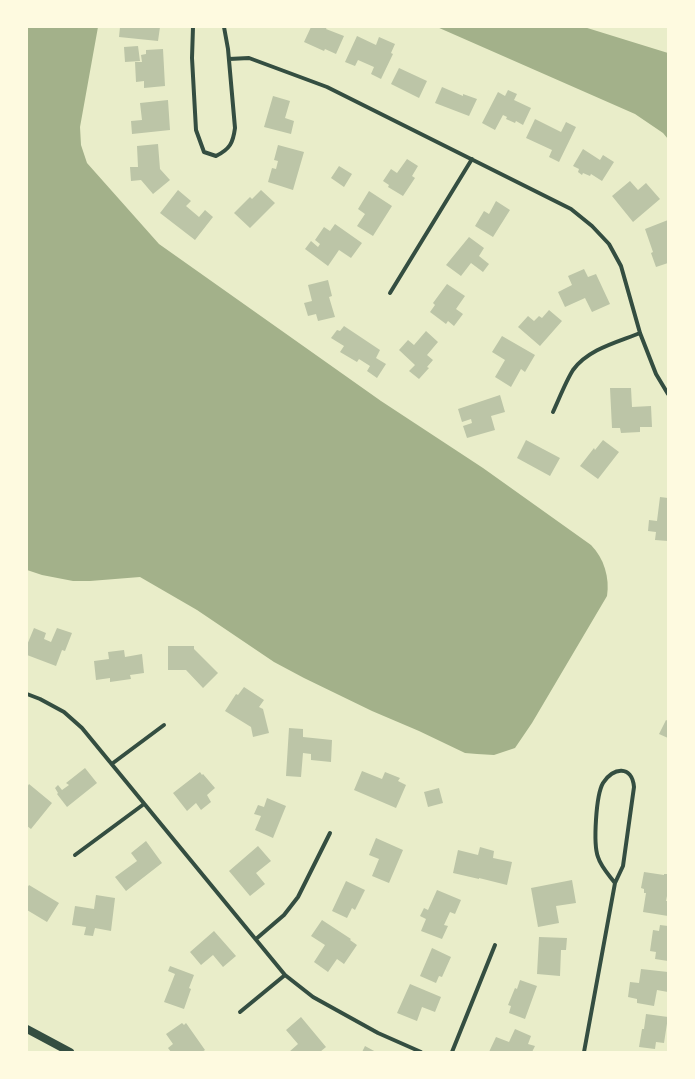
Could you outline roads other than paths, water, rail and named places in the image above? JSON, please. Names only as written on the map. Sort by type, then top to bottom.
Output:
[{"type":"main road","points":[[27,1029],[60,1050],[70,1052]]},
{"type":"street","points":[[193,27],[192,58],[196,130],[204,152],[216,156],[226,151],[233,141],[235,128],[229,59],[224,27]]},
{"type":"street","points":[[229,59],[249,58],[327,87],[571,209],[592,226],[608,244],[621,266],[640,333],[656,374],[668,394]]},
{"type":"street","points":[[390,293],[472,159]]},
{"type":"street","points":[[552,412],[574,370],[587,357],[640,333]]},
{"type":"street","points":[[27,694],[64,712],[82,728],[285,975],[313,998],[378,1033],[422,1052]]},
{"type":"street","points":[[112,763],[164,725]]},
{"type":"street","points":[[584,1052],[615,883],[623,866],[634,788],[633,780],[629,774],[624,771],[617,771],[609,776],[602,785],[598,800],[595,827],[595,847],[597,856],[615,883]]},
{"type":"street","points":[[75,855],[144,804]]},
{"type":"street","points":[[256,939],[284,915],[298,897],[330,834]]},
{"type":"street","points":[[452,1052],[495,944]]},
{"type":"street","points":[[240,1012],[285,975]]}]
